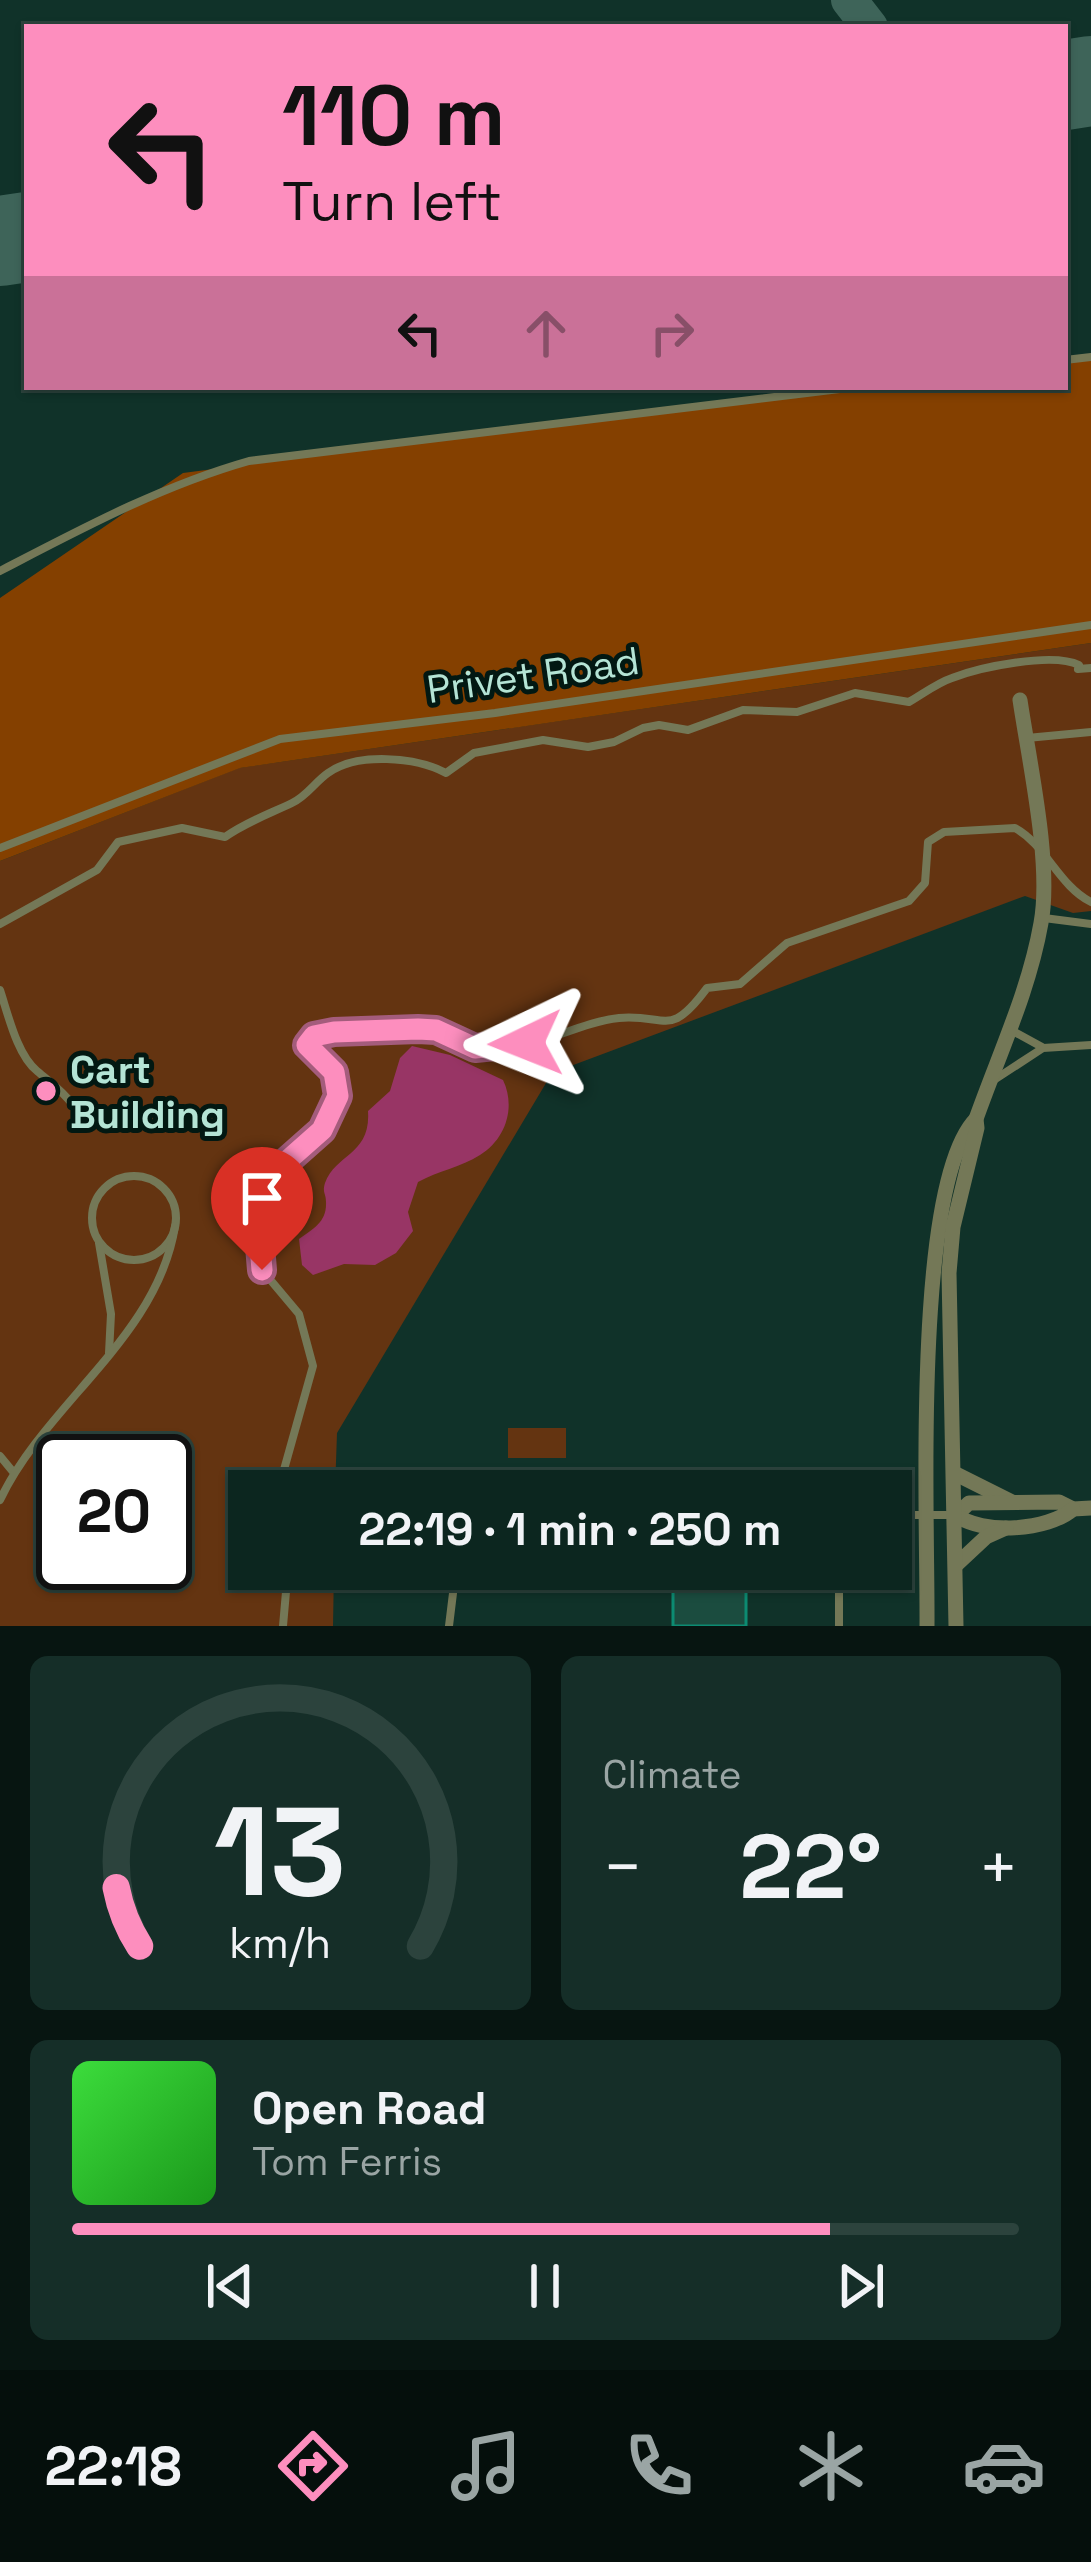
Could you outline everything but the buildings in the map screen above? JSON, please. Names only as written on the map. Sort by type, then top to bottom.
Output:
[{"type":"street","points":[[956,1626],[953,1227],[976,1119],[1011,1030],[1042,918],[1041,852],[1020,700]]},
{"type":"street","points":[[927,1626],[934,1255],[952,1164],[965,1130],[976,1119]]},
{"type":"street","points":[[956,1474],[1014,1504]]},
{"type":"street","points":[[956,1515],[969,1503],[1059,1502],[1072,1509],[1091,1508]]},
{"type":"street","points":[[956,1515],[970,1525],[1012,1525],[1060,1520],[1072,1509]]},
{"type":"street","points":[[956,1565],[986,1537],[1012,1525]]},
{"type":"lane","points":[[0,571],[102,518],[249,461],[831,390]]},
{"type":"lane","name":"Privet Road","points":[[0,848],[280,739],[1091,626]]},
{"type":"lane","points":[[0,923],[97,870],[118,842],[182,828],[225,838],[256,818],[296,802],[333,769],[347,764],[400,758],[446,773],[474,753],[543,740],[588,747],[614,742],[643,728],[659,725],[688,730],[742,710],[797,712],[855,693],[909,702],[947,679],[1014,664],[1068,660],[1078,669],[1091,668]]},
{"type":"lane","points":[[1026,738],[1091,732]]},
{"type":"lane","points":[[284,1470],[313,1366],[299,1314],[262,1270],[258,1253],[280,1196],[287,1161],[322,1130],[335,1104],[334,1072],[307,1045],[314,1036],[436,1030],[475,1048],[499,1048],[615,1019],[675,1019],[695,1005],[706,988],[740,984],[787,943],[917,896],[928,875],[926,848],[937,834],[1015,828],[1091,902]]},
{"type":"lane","points":[[1042,918],[1091,924]]},
{"type":"lane","points":[[1,993],[35,1070],[58,1085],[74,1105]]},
{"type":"lane","points":[[1011,1030],[1043,1048]]},
{"type":"lane","points":[[988,1085],[1043,1048],[1091,1045]]},
{"type":"lane","points":[[0,1499],[14,1472],[109,1354],[166,1263],[176,1212],[164,1189],[140,1177],[127,1177],[104,1189],[96,1200],[93,1228],[111,1314],[109,1354]]},
{"type":"lane","points":[[99,1241],[121,1258],[149,1257],[162,1250],[175,1226]]},
{"type":"lane","points":[[0,1456],[14,1472]]},
{"type":"lane","points":[[912,1515],[956,1515]]},
{"type":"lane","points":[[283,1626],[286,1590]]},
{"type":"lane","points":[[449,1626],[453,1590]]},
{"type":"lane","points":[[839,1590],[839,1626]]},
{"type":"shaded area","points":[[1091,354],[1091,643],[240,768],[0,861],[0,598],[183,473],[815,390],[1068,390],[1068,357]]},
{"type":"shaded area","points":[[1091,643],[1091,911],[1073,913],[1025,896],[552,1073],[337,1433],[336,1470],[228,1470],[228,1590],[334,1590],[333,1626],[0,1626],[0,861],[239,768]]},
{"type":"shaded area","points":[[412,1046],[450,1055],[503,1080],[509,1101],[506,1122],[480,1155],[418,1182],[408,1212],[413,1231],[396,1253],[375,1265],[344,1264],[313,1275],[302,1265],[299,1239],[322,1220],[324,1186],[330,1173],[359,1145],[368,1111],[390,1091],[400,1058]]},
{"type":"shaded area","points":[[508,1428],[566,1428],[566,1458],[508,1458]]},
{"type":"taxiway","points":[[849,0],[868,24]]},
{"type":"runway","points":[[1068,85],[1091,81]]},
{"type":"runway","points":[[0,241],[24,237]]},
{"type":"place","name":"Cart Building","points":[[46,1091]]},
{"type":"route","points":[[262,1270],[260,1246],[280,1196],[287,1161],[322,1130],[338,1096],[334,1072],[307,1045],[314,1036],[418,1029],[436,1030],[475,1048],[526,1043]]}]
